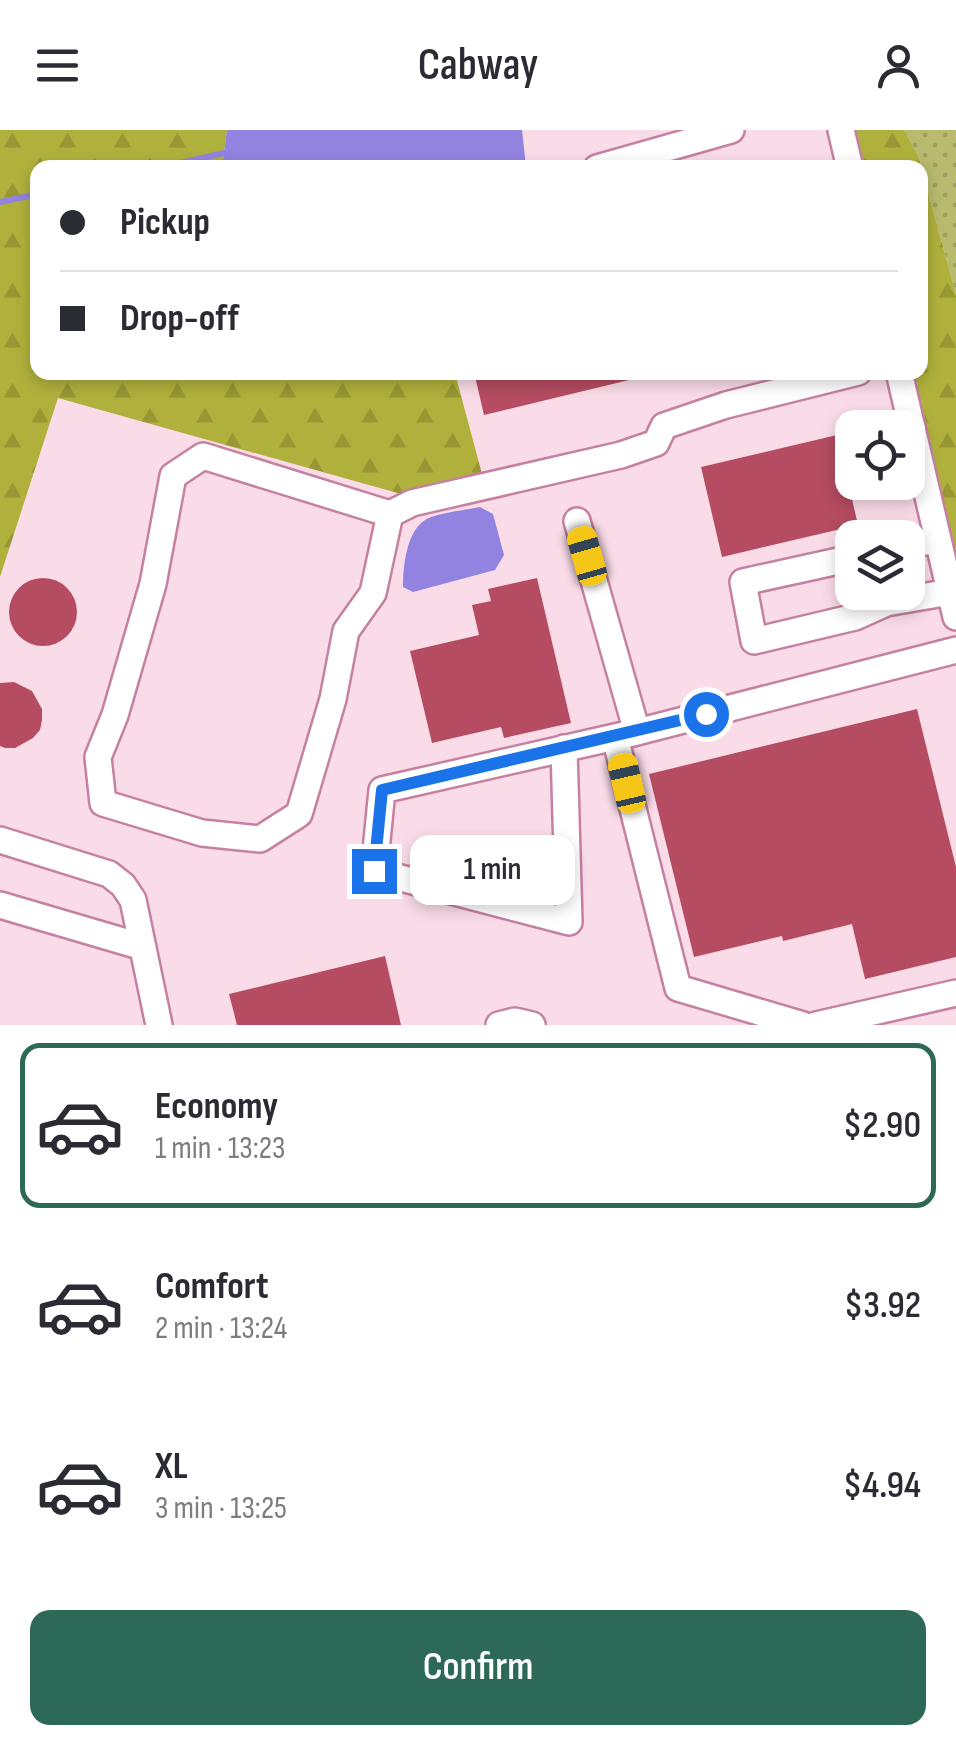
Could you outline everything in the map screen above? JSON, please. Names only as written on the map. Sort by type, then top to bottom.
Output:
[{"type":"street","points":[[625,160],[731,130]]},
{"type":"street","points":[[841,130],[848,160]]},
{"type":"street","points":[[901,380],[953,605],[925,604]]},
{"type":"street","points":[[390,514],[372,593],[346,631],[333,699],[299,814],[260,839],[202,833],[103,803],[98,757],[115,715],[153,584],[173,476],[203,456],[390,514],[412,503],[656,444],[664,426],[784,381]]},
{"type":"street","points":[[577,521],[678,988],[803,1025]]},
{"type":"street","points":[[925,543],[938,540]]},
{"type":"street","points":[[835,562],[743,582],[754,641],[869,610]]},
{"type":"street","points":[[564,748],[569,922],[374,871],[382,790],[564,748],[626,734],[956,650]]},
{"type":"street","points":[[0,840],[109,874],[123,885],[133,900],[159,1025]]},
{"type":"street","points":[[0,905],[143,947]]},
{"type":"street","points":[[816,1025],[956,994]]},
{"type":"street","points":[[499,1025],[515,1021],[532,1025]]},
{"type":"green space","points":[[0,130],[227,130],[223,160],[30,160],[30,380],[457,380],[482,474],[401,494],[58,398],[0,577]]},
{"type":"green space","points":[[853,130],[904,130],[919,160],[860,160]]},
{"type":"green space","points":[[904,130],[956,130],[956,294],[928,192],[928,160],[919,160]]},
{"type":"green space","points":[[928,192],[956,294],[956,557],[925,430],[925,410],[920,410],[913,380],[928,380]]},
{"type":"shaded area","points":[[227,130],[522,130],[525,160],[223,160]]},
{"type":"shaded area","points":[[480,507],[493,514],[504,555],[495,570],[413,592],[403,587],[407,551],[419,526],[436,515]]},
{"type":"building","points":[[476,380],[629,380],[484,415]]},
{"type":"building","points":[[835,435],[835,500],[852,500],[857,520],[835,520],[835,530],[722,557],[701,467]]},
{"type":"building","points":[[43,578],[67,588],[77,612],[67,636],[43,646],[19,636],[9,612],[19,588]]},
{"type":"building","points":[[537,578],[571,723],[504,738],[501,727],[432,743],[410,651],[479,635],[472,605],[491,601],[488,589]]},
{"type":"building","points":[[14,682],[32,691],[42,709],[42,720],[33,738],[15,748],[5,748],[0,746],[0,683]]},
{"type":"building","points":[[917,709],[956,867],[956,957],[865,979],[852,924],[694,957],[649,774]]},
{"type":"building","points":[[385,956],[401,1025],[237,1025],[229,994]]},
{"type":"waterway","points":[[194,160],[224,153]]},
{"type":"waterway","points":[[0,202],[30,196]]},
{"type":"route","points":[[374,871],[382,790],[706,714]]}]
